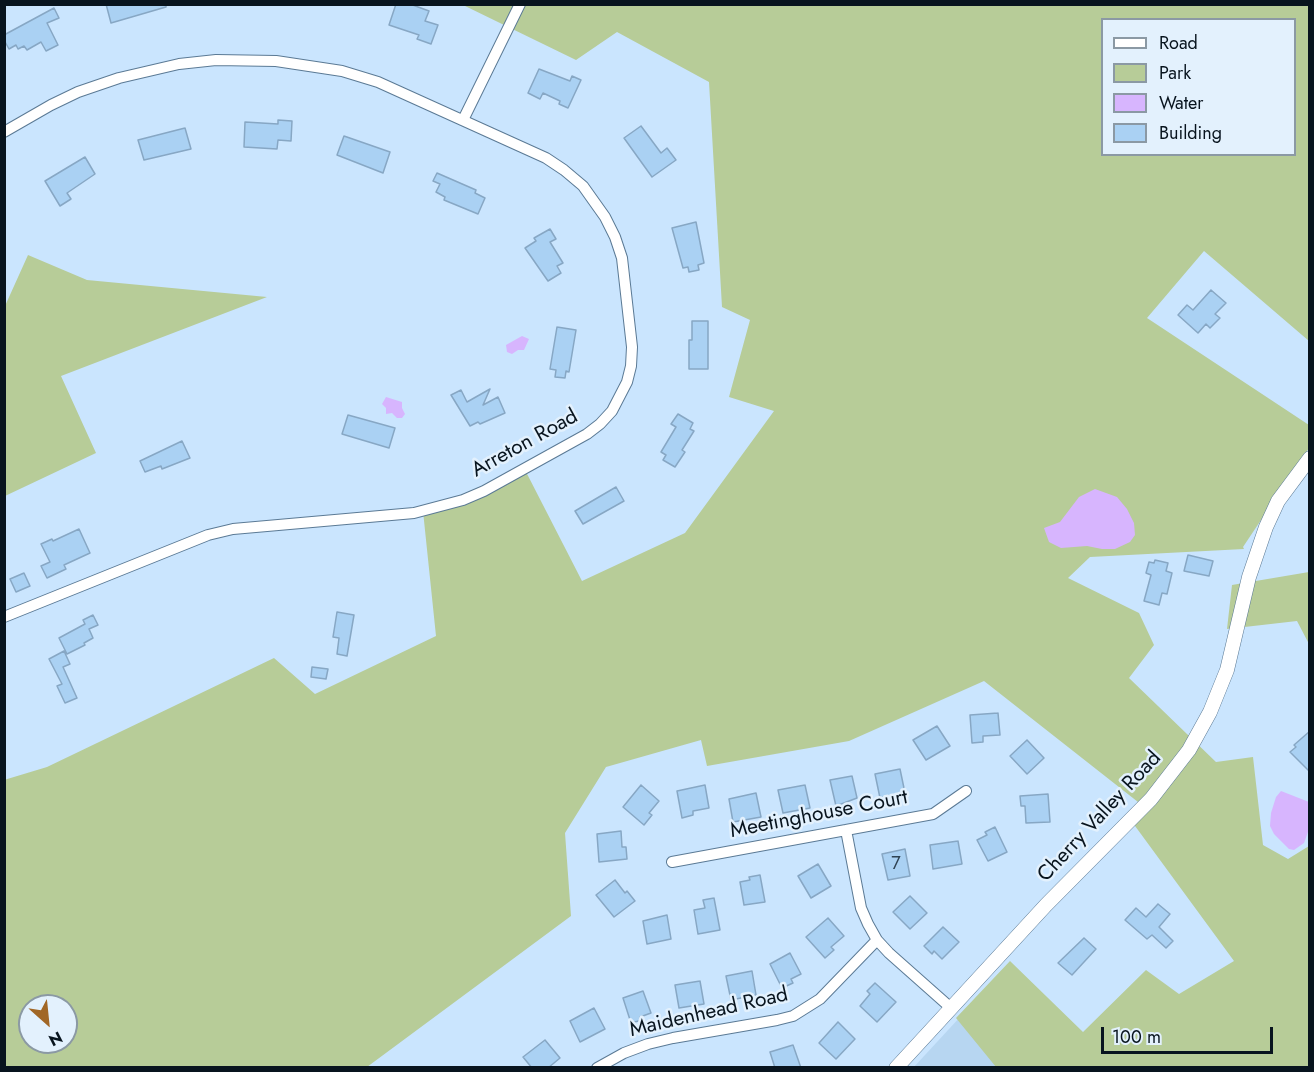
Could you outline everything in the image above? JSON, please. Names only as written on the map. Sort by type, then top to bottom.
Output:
[{"type":"street","points":[[463,120],[520,4]]},
{"type":"street","name":"Arreton Road","points":[[4,132],[51,105],[114,80],[179,64],[236,60],[306,64],[342,71],[378,82],[532,151],[564,170],[595,201],[615,237],[622,258],[632,347],[631,366],[621,396],[600,424],[587,434],[463,500],[414,513],[233,529],[208,535],[4,617]]},
{"type":"street","name":"Cherry Valley Road","points":[[896,1068],[1046,905],[1151,799],[1189,750],[1210,712],[1227,670],[1249,577],[1266,527],[1278,501],[1310,458]]},
{"type":"street","name":"Meetinghouse Court","points":[[672,862],[933,814],[966,791]]},
{"type":"street","points":[[846,830],[861,908],[868,924],[877,939],[951,1008]]},
{"type":"street","name":"Maidenhead Road","points":[[598,1067],[624,1053],[656,1042],[793,1016],[820,999],[877,939]]},
{"type":"shaded area","points":[[961,1016],[1017,1068],[913,1068]]},
{"type":"green space","points":[[463,5],[1309,5],[1309,341],[1204,251],[1147,318],[1309,425],[1309,448],[1243,547],[1244,549],[1090,557],[1068,578],[1139,613],[1154,645],[1129,678],[1216,762],[1253,757],[1263,845],[1288,859],[1309,846],[1309,1067],[996,1067],[956,1018],[1010,961],[1083,1032],[1146,970],[1179,994],[1234,961],[1127,815],[1138,802],[984,681],[849,741],[707,766],[701,740],[606,767],[565,833],[571,916],[367,1067],[5,1067],[4,780],[47,767],[274,658],[315,694],[436,636],[423,511],[524,468],[582,581],[685,533],[774,411],[729,397],[750,320],[722,307],[709,82],[617,32],[576,60]]},
{"type":"green space","points":[[28,255],[87,280],[267,297],[61,376],[96,453],[5,496],[5,306]]},
{"type":"green space","points":[[1309,572],[1309,644],[1297,621],[1227,629],[1232,585]]},
{"type":"water","points":[[522,336],[529,339],[524,350],[518,350],[512,354],[507,352],[506,345]]},
{"type":"water","points":[[386,397],[402,402],[405,414],[402,418],[397,418],[392,413],[386,414],[386,408],[382,404]]},
{"type":"water","points":[[1095,489],[1117,497],[1127,509],[1134,523],[1135,535],[1130,542],[1115,549],[1102,549],[1087,546],[1061,548],[1049,542],[1044,528],[1060,522],[1079,497]]},
{"type":"water","points":[[1281,791],[1309,802],[1309,829],[1304,843],[1294,850],[1289,849],[1274,834],[1270,826],[1276,797]]},
{"type":"building","points":[[106,4],[166,4],[166,7],[111,23]]},
{"type":"building","points":[[396,4],[410,4],[429,11],[425,21],[438,25],[431,44],[417,39],[419,35],[389,25]]},
{"type":"building","points":[[54,8],[59,18],[47,23],[58,45],[46,51],[41,42],[27,50],[24,46],[18,49],[16,45],[9,49],[4,35]]},
{"type":"building","points":[[539,69],[570,81],[572,76],[581,80],[568,108],[559,104],[560,101],[543,93],[540,99],[528,93]]},
{"type":"building","points":[[278,120],[292,121],[291,141],[278,140],[277,149],[244,147],[245,122],[278,124]]},
{"type":"building","points":[[641,126],[661,153],[667,148],[676,160],[652,177],[624,138]]},
{"type":"building","points":[[185,128],[191,149],[144,160],[138,140]]},
{"type":"building","points":[[344,136],[390,152],[383,173],[337,155]]},
{"type":"building","points":[[85,157],[95,174],[67,193],[71,199],[60,206],[45,181]]},
{"type":"building","points":[[437,173],[476,190],[475,193],[485,198],[478,214],[444,200],[445,197],[436,192],[440,184],[433,181]]},
{"type":"building","points":[[696,222],[704,263],[698,265],[699,270],[689,272],[688,267],[683,268],[672,228]]},
{"type":"building","points":[[550,229],[556,239],[550,242],[563,263],[557,266],[561,273],[548,281],[525,248],[536,241],[534,238]]},
{"type":"building","points":[[1211,290],[1226,303],[1215,314],[1220,318],[1210,328],[1206,324],[1198,333],[1178,315],[1187,305],[1193,310]]},
{"type":"building","points":[[692,321],[708,321],[708,369],[689,369],[689,340],[692,340]]},
{"type":"building","points":[[557,327],[576,330],[569,372],[566,371],[565,378],[555,377],[556,370],[550,369]]},
{"type":"building","points":[[490,389],[483,405],[498,397],[505,413],[470,426],[451,395],[461,390],[467,402]]},
{"type":"building","points":[[678,414],[693,423],[690,429],[694,431],[682,450],[685,452],[675,467],[663,460],[666,455],[661,452],[676,427],[671,424]]},
{"type":"building","points":[[348,415],[395,428],[389,448],[342,434]]},
{"type":"building","points":[[182,441],[190,458],[162,469],[161,466],[145,472],[140,461]]},
{"type":"building","points":[[616,487],[624,501],[583,524],[575,511]]},
{"type":"building","points":[[79,529],[90,553],[64,565],[66,569],[47,578],[41,566],[50,562],[41,544]]},
{"type":"building","points":[[1188,555],[1213,561],[1209,576],[1184,571]]},
{"type":"building","points":[[1155,560],[1168,563],[1166,571],[1172,573],[1167,594],[1162,593],[1159,605],[1144,601],[1151,575],[1146,573],[1149,562],[1154,563]]},
{"type":"building","points":[[24,573],[30,586],[16,592],[10,579]]},
{"type":"building","points":[[337,612],[354,615],[347,656],[337,654],[339,638],[333,637]]},
{"type":"building","points":[[93,615],[98,625],[89,629],[93,638],[67,654],[59,638],[85,624],[83,620]]},
{"type":"building","points":[[64,651],[70,664],[63,667],[77,698],[65,703],[57,686],[62,684],[49,659]]},
{"type":"building","points":[[312,667],[328,669],[326,679],[311,677]]},
{"type":"building","points":[[998,713],[1000,735],[983,736],[983,742],[972,743],[970,715]]},
{"type":"building","points":[[937,726],[950,746],[926,760],[913,740]]},
{"type":"building","points":[[1310,731],[1310,772],[1290,752],[1296,747],[1294,745]]},
{"type":"building","points":[[1027,740],[1044,758],[1027,774],[1010,756]]},
{"type":"building","points":[[900,769],[905,793],[880,798],[875,774]]},
{"type":"building","points":[[852,776],[857,798],[836,806],[830,780]]},
{"type":"building","points":[[641,785],[659,801],[649,813],[652,815],[644,825],[623,807]]},
{"type":"building","points":[[705,785],[709,808],[693,811],[693,815],[682,818],[677,791]]},
{"type":"building","points":[[805,785],[810,808],[783,813],[778,790]]},
{"type":"building","points":[[756,793],[761,817],[733,822],[729,799]]},
{"type":"building","points":[[1048,794],[1050,822],[1026,823],[1025,806],[1021,806],[1020,796]]},
{"type":"building","points":[[995,827],[1007,852],[988,861],[977,840],[987,835],[985,832]]},
{"type":"building","points":[[621,831],[622,847],[626,847],[627,859],[599,862],[597,834]]},
{"type":"building","points":[[958,841],[962,864],[933,869],[930,845]]},
{"type":"building","points":[[905,849],[910,876],[888,880],[882,854]]},
{"type":"building","points":[[818,864],[831,886],[811,898],[798,876]]},
{"type":"building","points":[[760,875],[765,902],[744,905],[740,882]]},
{"type":"building","points":[[615,880],[635,901],[614,917],[596,895]]},
{"type":"building","points":[[910,896],[927,913],[910,929],[893,912]]},
{"type":"building","points":[[714,898],[720,930],[698,934],[694,910],[705,908],[703,900]]},
{"type":"building","points":[[1158,904],[1170,914],[1159,927],[1173,941],[1166,948],[1152,935],[1147,939],[1125,920],[1136,908],[1146,917]]},
{"type":"building","points":[[667,915],[671,939],[647,944],[643,921]]},
{"type":"building","points":[[828,918],[844,936],[831,947],[834,950],[825,958],[806,937]]},
{"type":"building","points":[[943,927],[959,942],[942,959],[934,951],[932,954],[924,946]]},
{"type":"building","points":[[1084,938],[1096,949],[1072,975],[1058,963]]},
{"type":"building","points":[[790,953],[801,974],[791,979],[793,983],[782,988],[770,964]]},
{"type":"building","points":[[752,971],[756,995],[731,1000],[726,976]]},
{"type":"building","points":[[700,981],[704,1004],[679,1008],[675,985]]},
{"type":"building","points":[[875,983],[896,1002],[877,1022],[860,1006],[870,994],[867,991]]},
{"type":"building","points":[[643,991],[651,1013],[640,1017],[642,1020],[631,1023],[623,998]]},
{"type":"building","points":[[594,1008],[605,1029],[580,1042],[570,1021]]},
{"type":"building","points":[[838,1022],[855,1039],[836,1059],[819,1043]]},
{"type":"building","points":[[545,1040],[560,1058],[548,1068],[532,1068],[523,1057]]},
{"type":"building","points":[[793,1045],[801,1068],[775,1068],[770,1052]]}]
